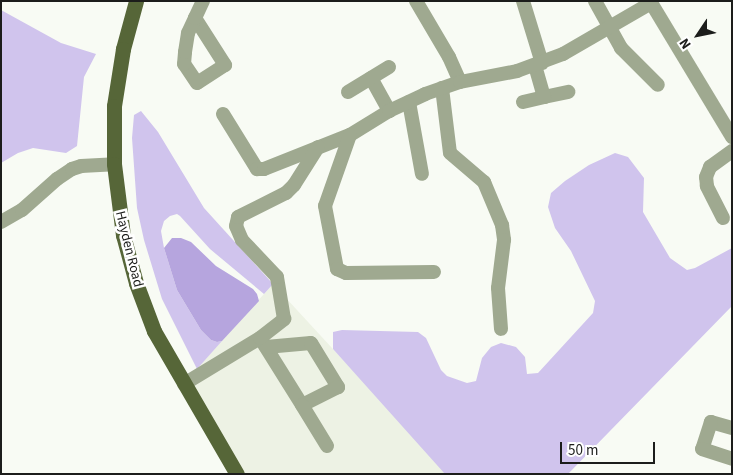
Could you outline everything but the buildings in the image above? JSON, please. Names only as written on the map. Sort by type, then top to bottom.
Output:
[{"type":"main road","name":"Hayden Road","points":[[136,1],[118,78],[114,106],[114,164],[123,235],[136,283],[154,331],[237,474]]},
{"type":"street","points":[[195,18],[203,1]]},
{"type":"street","points":[[416,1],[449,57],[460,82]]},
{"type":"street","points":[[523,1],[539,64],[544,97]]},
{"type":"street","points":[[595,1],[621,48],[658,85]]},
{"type":"street","points":[[223,114],[257,169],[272,166],[350,135],[389,111],[442,88],[460,82],[539,64],[584,44],[650,2],[732,137]]},
{"type":"street","points":[[348,92],[389,66]]},
{"type":"street","points":[[371,78],[389,111]]},
{"type":"street","points":[[442,88],[450,153],[484,182],[502,225],[504,240],[498,288],[501,329]]},
{"type":"street","points":[[524,102],[568,92]]},
{"type":"street","points":[[409,102],[422,174]]},
{"type":"street","points":[[350,135],[325,206],[337,269],[346,273],[434,272]]},
{"type":"street","points":[[184,384],[263,342],[284,319],[277,276],[242,240],[236,226],[238,217],[286,193],[294,185],[318,147]]},
{"type":"street","points":[[723,218],[707,186],[706,177],[710,168],[732,151]]},
{"type":"street","points":[[1,222],[14,216],[72,169],[80,166],[114,164]]},
{"type":"street","points":[[263,342],[311,343],[338,387],[302,405]]},
{"type":"street","points":[[263,342],[327,446]]},
{"type":"street","points":[[732,428],[711,422],[702,449],[732,459]]},
{"type":"shaded area","points":[[1,10],[61,43],[96,54],[84,77],[77,146],[66,153],[33,148],[18,153],[1,163]]},
{"type":"shaded area","points":[[141,111],[158,132],[204,208],[273,284],[264,294],[210,249],[180,216],[177,214],[170,216],[164,221],[161,231],[164,248],[177,290],[201,330],[211,340],[222,341],[197,369],[162,299],[144,240],[137,208],[132,138],[134,115]]},
{"type":"shaded area","points":[[615,153],[628,157],[644,178],[643,212],[670,258],[687,270],[695,268],[732,248],[732,306],[568,474],[445,474],[333,349],[333,332],[342,330],[418,332],[426,338],[441,370],[447,376],[467,383],[476,381],[482,358],[491,347],[501,343],[516,347],[525,357],[527,374],[538,373],[593,313],[595,301],[571,251],[555,228],[548,207],[551,193],[589,165]]},
{"type":"shaded area","points":[[172,238],[181,238],[191,242],[216,266],[253,289],[257,294],[259,301],[222,341],[211,340],[201,330],[177,290],[164,248]]},
{"type":"shaded area","points":[[273,284],[439,464],[445,474],[238,474],[183,384]]}]
